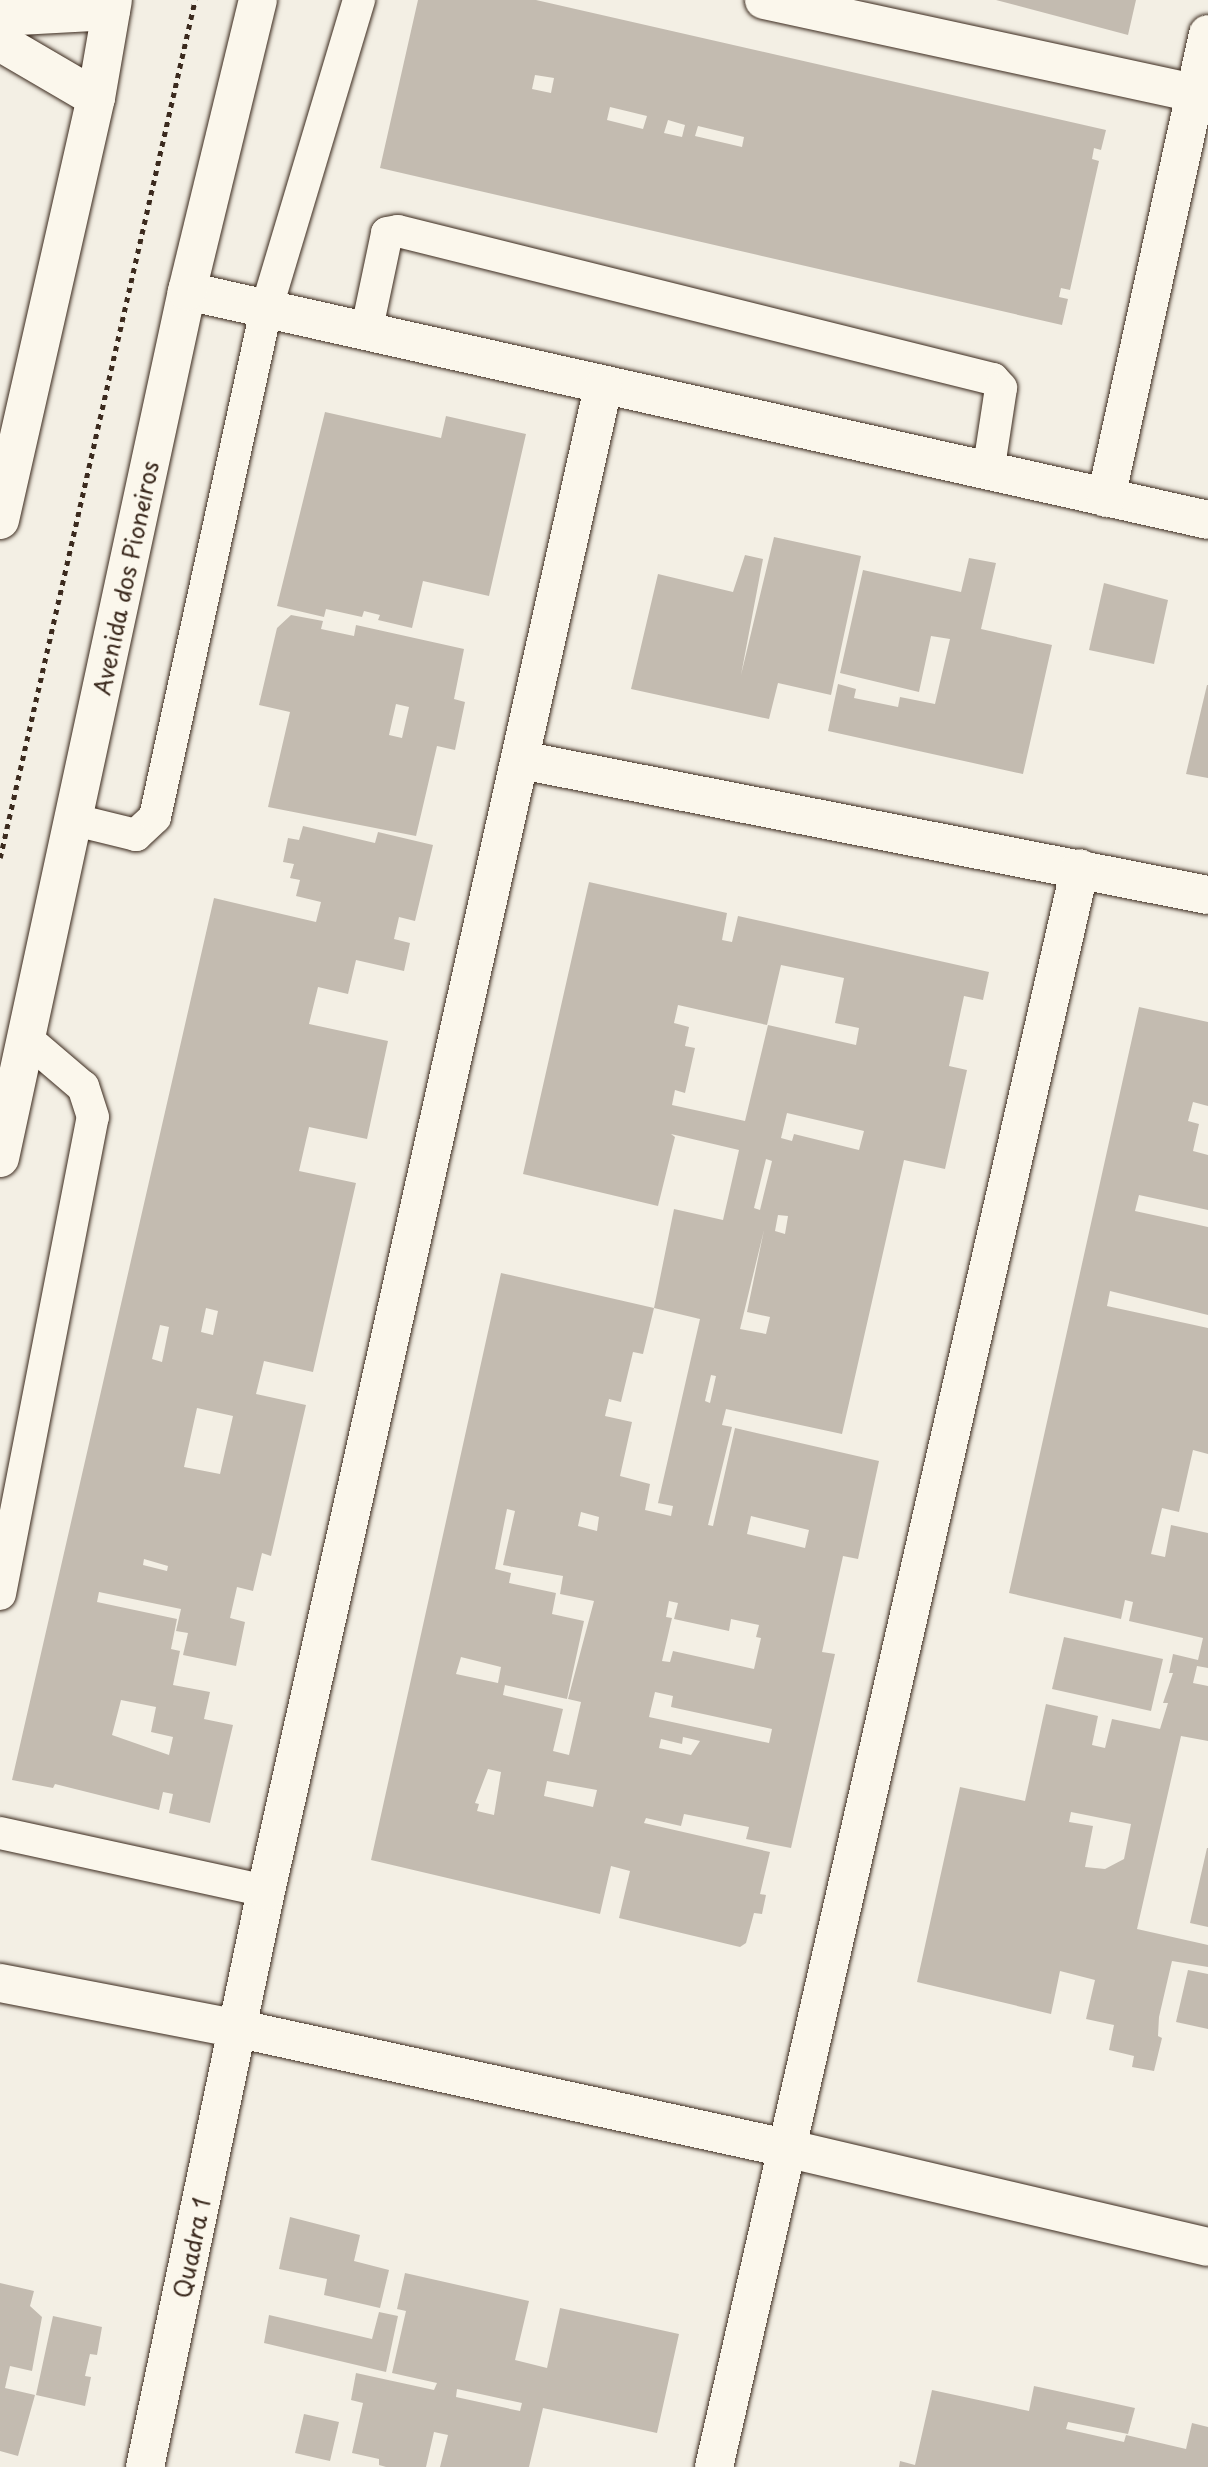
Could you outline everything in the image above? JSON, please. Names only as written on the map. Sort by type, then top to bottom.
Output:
[{"type":"street","name":"Avenida dos Pioneiros","points":[[0,1158],[28,1040],[187,291],[258,0]]},
{"type":"street","points":[[764,0],[1194,93]]},
{"type":"street","points":[[0,17],[112,6],[96,98],[0,520]]},
{"type":"street","points":[[1106,498],[1208,34]]},
{"type":"street","points":[[0,42],[96,98]]},
{"type":"street","points":[[187,291],[603,387],[1208,520]]},
{"type":"street","name":"Quadra 1","points":[[145,2467],[240,2029],[266,1891],[603,387]]},
{"type":"street","points":[[521,760],[1208,895]]},
{"type":"street","points":[[714,2467],[1080,868]]},
{"type":"street","points":[[0,1983],[240,2029],[786,2148],[1208,2247]]},
{"type":"lane","points":[[75,820],[136,835],[155,817],[266,310],[359,0]]},
{"type":"lane","points":[[366,333],[387,233],[398,230],[993,379],[1002,388],[988,473]]},
{"type":"lane","points":[[0,1594],[93,1117],[83,1087],[28,1040]]},
{"type":"lane","points":[[0,1833],[266,1891]]},
{"type":"path","points":[[0,858],[195,0]]},
{"type":"building","points":[[418,0],[536,0],[1106,130],[1101,150],[1094,148],[1092,159],[1099,161],[1070,290],[1061,288],[1059,297],[1068,299],[1062,325],[380,168]],"holes":[[[535,75],[554,78],[551,93],[532,89]],[[610,107],[647,116],[643,129],[607,120]],[[668,120],[685,125],[682,137],[664,133]],[[698,126],[744,137],[742,147],[695,136]]]},
{"type":"building","points":[[996,0],[1136,0],[1128,35]]},
{"type":"building","points":[[325,412],[441,438],[446,416],[526,434],[489,596],[423,581],[412,628],[378,620],[380,615],[364,611],[362,617],[326,609],[324,617],[277,606]]},
{"type":"building","points":[[774,537],[861,556],[831,695],[778,683],[769,719],[631,689],[658,574],[733,592],[745,555],[763,559],[741,675]]},
{"type":"building","points":[[969,558],[996,563],[981,629],[1052,645],[1023,774],[828,731],[838,684],[856,689],[854,698],[898,707],[900,697],[935,704],[950,639],[931,636],[919,692],[840,673],[863,570],[961,592]]},
{"type":"building","points":[[1104,583],[1168,600],[1154,664],[1089,650]]},
{"type":"building","points":[[291,615],[323,621],[321,629],[354,636],[356,625],[464,649],[454,699],[465,702],[455,750],[437,746],[416,836],[268,807],[290,712],[259,705],[277,628]],"holes":[[[396,704],[409,707],[402,738],[389,735]]]},
{"type":"building","points":[[1208,685],[1208,778],[1186,774]]},
{"type":"building","points":[[303,826],[375,843],[378,832],[433,845],[415,921],[399,917],[394,939],[410,943],[404,971],[356,960],[348,994],[318,987],[309,1024],[388,1041],[367,1139],[309,1127],[299,1171],[356,1183],[313,1372],[264,1361],[256,1394],[306,1405],[271,1556],[262,1553],[253,1591],[237,1587],[230,1618],[245,1622],[236,1666],[183,1655],[188,1633],[176,1631],[181,1609],[99,1592],[97,1602],[177,1619],[171,1649],[180,1651],[173,1685],[210,1692],[204,1719],[233,1725],[210,1823],[169,1813],[173,1794],[163,1792],[159,1810],[55,1784],[53,1788],[12,1780],[214,898],[316,922],[321,902],[296,896],[300,880],[290,878],[294,864],[283,862],[288,838],[299,840]],"holes":[[[206,1308],[218,1311],[213,1335],[201,1332]],[[160,1325],[169,1327],[162,1362],[152,1359]],[[197,1408],[233,1416],[220,1474],[184,1467]],[[144,1559],[168,1566],[167,1571],[143,1565]],[[121,1700],[156,1707],[151,1732],[173,1737],[169,1755],[112,1735]]]},
{"type":"building","points":[[589,882],[727,913],[722,940],[732,942],[738,916],[989,972],[983,1000],[964,996],[949,1066],[967,1070],[945,1169],[904,1160],[842,1434],[726,1409],[722,1425],[732,1427],[708,1525],[713,1526],[735,1428],[879,1461],[858,1559],[843,1556],[822,1652],[835,1654],[791,1848],[746,1839],[749,1827],[684,1814],[681,1826],[646,1818],[644,1823],[770,1852],[760,1894],[766,1895],[762,1914],[754,1913],[746,1943],[740,1947],[619,1918],[630,1871],[611,1866],[600,1914],[371,1860],[501,1273],[654,1308],[674,1209],[723,1220],[739,1150],[671,1134],[675,1137],[658,1206],[523,1174]],"holes":[[[781,965],[844,978],[835,1023],[859,1028],[856,1045],[768,1025],[745,1121],[672,1105],[675,1090],[685,1093],[695,1048],[685,1046],[689,1027],[674,1023],[678,1005],[767,1025]],[[787,1113],[864,1131],[859,1150],[794,1134],[792,1141],[781,1138]],[[766,1159],[772,1161],[760,1210],[754,1208]],[[778,1215],[788,1216],[785,1234],[775,1231]],[[764,1230],[747,1312],[770,1317],[766,1334],[740,1329]],[[654,1308],[700,1319],[658,1503],[673,1506],[671,1516],[645,1510],[650,1484],[620,1476],[632,1422],[605,1416],[609,1399],[621,1402],[633,1352],[643,1354]],[[711,1375],[716,1376],[710,1403],[705,1401]],[[507,1509],[515,1511],[503,1565],[563,1576],[560,1594],[594,1601],[568,1699],[581,1702],[569,1755],[553,1751],[563,1709],[503,1695],[505,1685],[567,1699],[584,1621],[552,1614],[556,1593],[509,1583],[511,1573],[495,1569]],[[581,1512],[599,1517],[597,1531],[578,1526]],[[751,1516],[809,1530],[805,1548],[747,1534]],[[669,1601],[678,1603],[674,1619],[729,1631],[731,1619],[759,1625],[756,1637],[761,1638],[754,1669],[673,1651],[670,1662],[662,1661],[672,1618],[666,1617]],[[461,1657],[501,1667],[498,1683],[456,1674]],[[655,1692],[673,1696],[671,1707],[772,1729],[769,1743],[649,1717]],[[683,1737],[700,1741],[691,1755],[659,1748],[661,1739],[682,1744]],[[488,1769],[501,1772],[494,1815],[477,1811],[479,1804],[475,1803]],[[547,1781],[597,1790],[593,1807],[544,1796]]]},
{"type":"building","points":[[1139,1007],[1208,1022],[1208,1106],[1193,1102],[1188,1121],[1199,1124],[1193,1151],[1208,1155],[1208,1210],[1139,1195],[1135,1211],[1208,1227],[1208,1315],[1110,1291],[1107,1306],[1208,1328],[1208,1454],[1193,1450],[1179,1512],[1162,1508],[1151,1554],[1165,1557],[1171,1525],[1208,1533],[1208,1668],[1197,1666],[1193,1683],[1208,1686],[1208,1741],[1181,1736],[1137,1929],[1208,1945],[1208,1967],[1172,1961],[1159,2017],[1158,2036],[1162,2038],[1154,2071],[1132,2067],[1134,2056],[1109,2050],[1114,2025],[1086,2019],[1095,1980],[1060,1971],[1051,2014],[917,1982],[960,1787],[1025,1801],[1046,1704],[1098,1716],[1092,1745],[1105,1748],[1112,1719],[1160,1729],[1168,1703],[1163,1703],[1173,1673],[1169,1673],[1173,1654],[1198,1660],[1203,1638],[1129,1621],[1133,1602],[1125,1600],[1121,1619],[1009,1593]],"holes":[[[1071,1812],[1131,1824],[1124,1859],[1105,1869],[1085,1867],[1093,1826],[1069,1822]]]},
{"type":"building","points":[[1064,1637],[1163,1659],[1151,1711],[1052,1689]]},
{"type":"building","points":[[1208,1848],[1208,1927],[1190,1923]]},
{"type":"building","points":[[1188,1970],[1208,1974],[1208,2029],[1176,2022]]},
{"type":"building","points":[[290,2217],[360,2235],[354,2261],[389,2270],[380,2308],[324,2295],[327,2279],[279,2269]]},
{"type":"building","points":[[405,2273],[529,2301],[515,2360],[547,2368],[560,2308],[679,2334],[657,2433],[543,2408],[529,2467],[440,2467],[448,2435],[434,2432],[426,2467],[386,2467],[379,2465],[379,2459],[352,2453],[363,2403],[351,2400],[356,2373],[434,2390],[437,2383],[392,2373],[406,2311],[397,2309]],"holes":[[[457,2389],[522,2403],[520,2411],[456,2397]]]},
{"type":"building","points":[[0,2283],[34,2291],[30,2306],[42,2317],[32,2371],[10,2366],[5,2388],[35,2395],[18,2456],[0,2451]]},
{"type":"building","points":[[379,2312],[398,2316],[386,2372],[264,2343],[269,2315],[372,2339]]},
{"type":"building","points":[[53,2316],[102,2327],[97,2355],[90,2354],[85,2376],[91,2377],[85,2406],[36,2395]]},
{"type":"building","points":[[1034,2386],[1135,2408],[1128,2434],[1068,2422],[1066,2429],[1124,2442],[1126,2435],[1186,2449],[1192,2423],[1208,2427],[1208,2467],[899,2467],[900,2461],[915,2465],[932,2390],[1029,2411]]},
{"type":"building","points":[[304,2414],[339,2422],[330,2461],[295,2453]]}]
